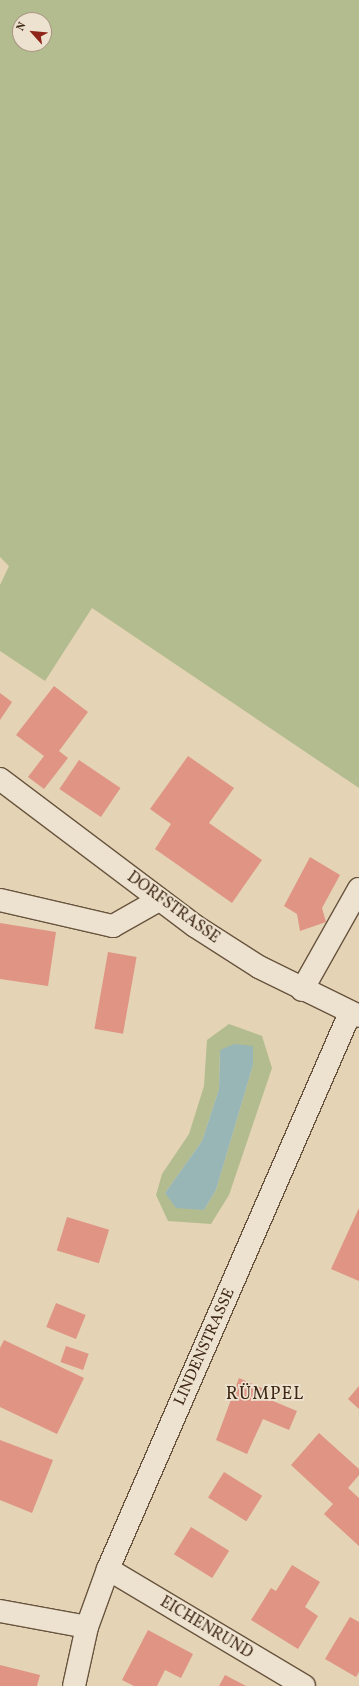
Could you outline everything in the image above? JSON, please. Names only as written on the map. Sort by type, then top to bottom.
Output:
[{"type":"street","name":"DORFSTRASSE","points":[[0,779],[160,900],[253,964],[302,990],[355,1014]]},
{"type":"street","points":[[302,990],[359,889]]},
{"type":"street","points":[[0,900],[113,926],[160,900]]},
{"type":"street","name":"LINDENSTRASSE","points":[[74,1686],[87,1627],[108,1569],[355,1014]]},
{"type":"street","name":"EICHENRUND","points":[[108,1569],[304,1686]]},
{"type":"street","points":[[0,1611],[87,1627]]},
{"type":"green space","points":[[0,0],[359,0],[359,788],[92,608],[45,681],[0,651],[0,585],[9,566],[0,557]]},
{"type":"green space","points":[[229,1024],[262,1036],[272,1068],[229,1195],[211,1224],[168,1221],[156,1195],[162,1174],[189,1134],[204,1086],[207,1040]],"holes":[[[220,1050],[253,1065],[216,1190],[204,1210],[165,1193],[202,1141],[219,1089]]]},
{"type":"water","points":[[234,1044],[253,1046],[253,1065],[216,1190],[204,1210],[176,1208],[165,1193],[202,1141],[219,1089],[220,1050]]},
{"type":"building","points":[[54,686],[88,712],[59,751],[68,758],[44,789],[28,777],[44,756],[16,735]]},
{"type":"building","points":[[0,693],[12,702],[0,720]]},
{"type":"building","points":[[188,756],[234,788],[209,823],[262,860],[232,903],[155,849],[171,824],[150,809]]},
{"type":"building","points":[[79,760],[120,788],[101,817],[59,789]]},
{"type":"building","points":[[310,857],[340,875],[322,908],[326,922],[300,931],[297,914],[284,906]]},
{"type":"building","points":[[0,923],[56,932],[48,986],[0,979]]},
{"type":"building","points":[[108,952],[137,957],[123,1034],[94,1029]]},
{"type":"building","points":[[359,1208],[359,1281],[331,1269]]},
{"type":"building","points":[[67,1217],[109,1230],[99,1263],[57,1250]]},
{"type":"building","points":[[56,1303],[86,1315],[76,1339],[46,1327]]},
{"type":"building","points":[[4,1340],[84,1378],[57,1434],[0,1407],[0,1348]]},
{"type":"building","points":[[66,1346],[89,1354],[83,1370],[60,1362]]},
{"type":"building","points":[[239,1378],[264,1389],[261,1396],[297,1411],[289,1430],[263,1419],[247,1454],[216,1440]]},
{"type":"building","points":[[359,1386],[359,1409],[348,1399]]},
{"type":"building","points":[[319,1433],[359,1469],[359,1475],[348,1488],[359,1498],[359,1546],[324,1514],[333,1504],[291,1465]]},
{"type":"building","points":[[0,1440],[53,1460],[32,1513],[0,1500]]},
{"type":"building","points":[[224,1472],[262,1496],[246,1521],[208,1497]]},
{"type":"building","points":[[191,1527],[229,1551],[212,1578],[174,1554]]},
{"type":"building","points":[[292,1565],[320,1582],[305,1607],[318,1616],[298,1649],[251,1620],[271,1588],[276,1591]]},
{"type":"building","points":[[350,1617],[359,1622],[359,1672],[356,1677],[325,1659]]},
{"type":"building","points":[[148,1630],[193,1654],[181,1678],[165,1670],[157,1686],[134,1686],[122,1680]]},
{"type":"building","points":[[0,1665],[40,1675],[37,1686],[0,1686]]},
{"type":"building","points":[[225,1675],[246,1686],[219,1686]]},
{"type":"district","name":"RÜMPEL","points":[[265,1395]]}]
